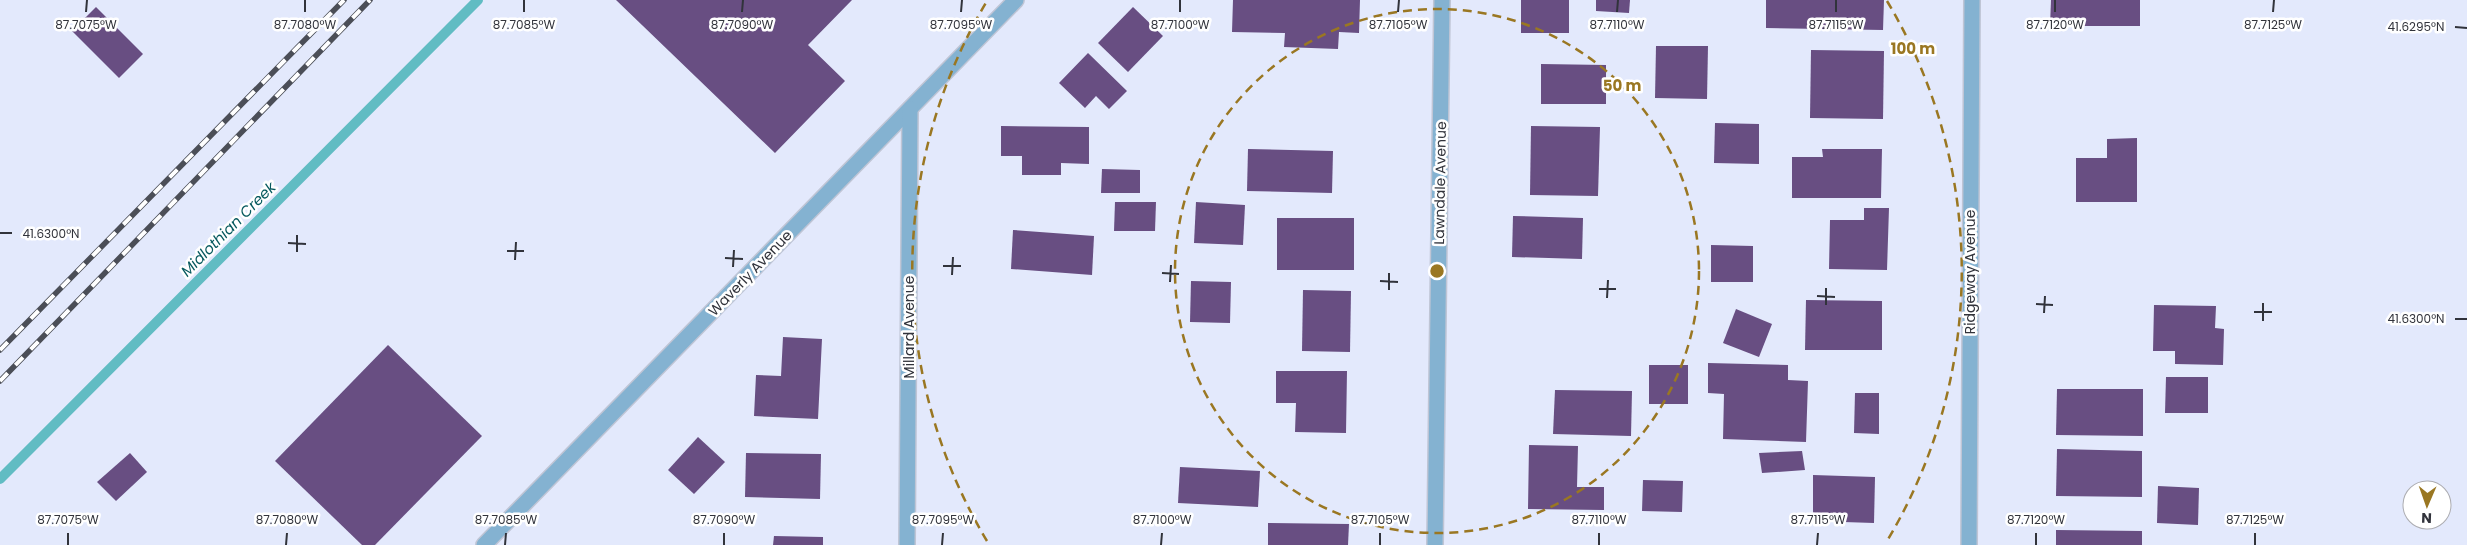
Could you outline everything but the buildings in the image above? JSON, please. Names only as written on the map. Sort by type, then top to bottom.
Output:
[{"type":"street","name":"Waverly Avenue","points":[[484,545],[1016,0]]},
{"type":"street","name":"Lawndale Avenue","points":[[1435,545],[1442,0]]},
{"type":"street","name":"Ridgeway Avenue","points":[[1968,545],[1972,0]]},
{"type":"street","name":"Millard Avenue","points":[[907,545],[910,109]]},
{"type":"waterway","name":"Midlothian Creek","points":[[0,479],[478,0]]},
{"type":"railway","points":[[0,350],[344,0]]},
{"type":"railway","points":[[0,381],[370,0]]}]
